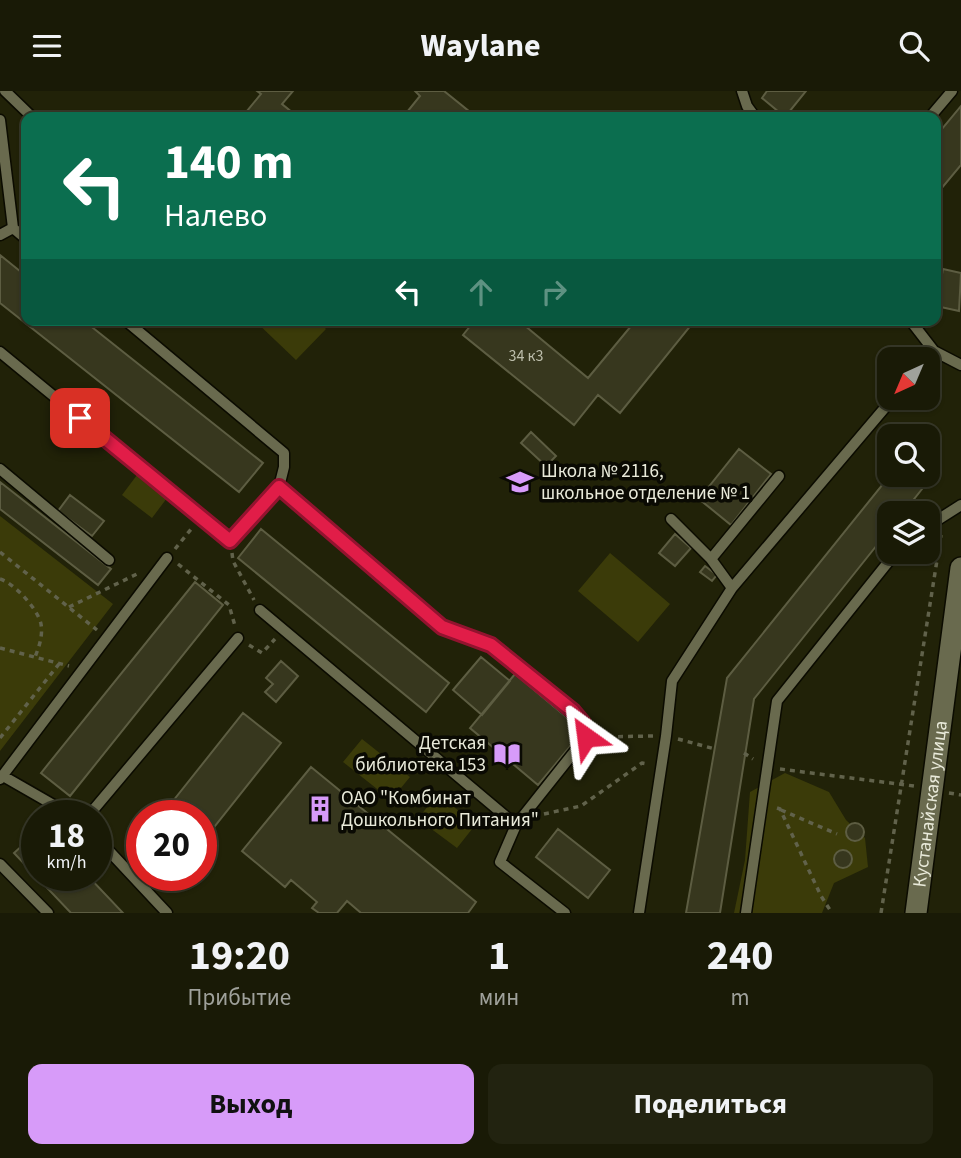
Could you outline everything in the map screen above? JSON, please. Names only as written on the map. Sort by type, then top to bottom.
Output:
[{"type":"street","name":"Кустанайская улица","points":[[916,913],[960,582]]},
{"type":"lane","points":[[5,91],[27,112]]},
{"type":"lane","points":[[742,91],[751,112]]},
{"type":"lane","points":[[934,112],[952,91]]},
{"type":"lane","points":[[0,120],[13,228],[21,235]]},
{"type":"lane","points":[[0,235],[13,228]]},
{"type":"lane","points":[[0,352],[230,541],[279,487],[284,453],[132,326]]},
{"type":"lane","points":[[913,326],[925,347]]},
{"type":"lane","points":[[940,358],[961,365]]},
{"type":"lane","points":[[639,913],[672,681],[732,588],[883,410]]},
{"type":"lane","points":[[0,470],[109,560]]},
{"type":"lane","points":[[711,559],[779,476]]},
{"type":"lane","points":[[279,487],[442,627],[491,645],[573,711],[583,723],[586,737],[519,822],[500,862],[565,913]]},
{"type":"lane","points":[[940,518],[961,505]]},
{"type":"lane","points":[[671,519],[711,559],[732,588]]},
{"type":"lane","points":[[43,800],[1,778],[167,558]]},
{"type":"lane","points":[[746,913],[777,701],[887,564]]},
{"type":"lane","points":[[260,610],[519,822]]},
{"type":"lane","points":[[102,800],[239,638]]},
{"type":"lane","points":[[112,854],[167,913]]},
{"type":"lane","points":[[0,865],[48,913]]},
{"type":"path","points":[[881,913],[944,516]]},
{"type":"path","points":[[69,607],[167,558],[199,518]]},
{"type":"path","points":[[230,541],[233,561],[260,610]]},
{"type":"path","points":[[0,552],[107,638]]},
{"type":"path","points":[[167,558],[186,568],[229,604],[239,638]]},
{"type":"path","points":[[0,579],[5,580],[27,599],[41,623],[41,645],[35,657]]},
{"type":"path","points":[[0,648],[83,670]]},
{"type":"path","points":[[0,738],[59,664]]},
{"type":"path","points":[[586,737],[666,736],[715,749]]},
{"type":"path","points":[[744,753],[767,767],[901,783],[961,795]]},
{"type":"path","points":[[519,822],[581,806],[642,763],[662,766]]},
{"type":"path","points":[[763,800],[837,834]]},
{"type":"path","points":[[780,809],[821,896],[832,913]]},
{"type":"shaded area","points":[[260,326],[323,326],[326,329],[296,360]]},
{"type":"shaded area","points":[[137,475],[167,498],[152,518],[122,495]]},
{"type":"shaded area","points":[[0,516],[113,604],[0,751]]},
{"type":"shaded area","points":[[610,553],[670,604],[638,642],[578,591]]},
{"type":"shaded area","points":[[362,739],[410,777],[391,800],[343,762]]},
{"type":"shaded area","points":[[785,773],[829,792],[846,820],[865,838],[868,867],[834,883],[822,913],[734,913],[745,860],[750,792]]},
{"type":"shaded area","points":[[437,794],[476,824],[457,848],[418,819]]},
{"type":"building","points":[[257,91],[293,91],[282,104],[292,112],[246,112],[261,94]]},
{"type":"building","points":[[415,91],[444,91],[470,112],[407,112],[420,96]]},
{"type":"building","points":[[767,91],[806,91],[789,112],[779,112],[762,98]]},
{"type":"building","points":[[961,106],[961,165],[941,189],[941,130]]},
{"type":"building","points":[[0,255],[21,272],[21,320],[0,303]]},
{"type":"building","points":[[943,269],[961,273],[959,311],[941,307]]},
{"type":"building","points":[[29,326],[91,326],[263,463],[239,492]]},
{"type":"building","points":[[470,326],[525,326],[588,378],[631,326],[690,326],[620,413],[598,395],[574,425],[463,335]]},
{"type":"building","points":[[531,432],[556,456],[546,466],[521,443]]},
{"type":"building","points":[[739,449],[771,474],[731,525],[699,499]]},
{"type":"building","points":[[0,482],[111,569],[98,585],[0,509]]},
{"type":"building","points":[[881,487],[924,487],[913,501],[877,501],[877,545],[754,699],[720,913],[686,913],[727,678]]},
{"type":"building","points":[[70,495],[104,521],[92,536],[58,511]]},
{"type":"building","points":[[261,529],[449,683],[426,712],[238,558]]},
{"type":"building","points":[[675,534],[691,548],[675,566],[659,553]]},
{"type":"building","points":[[705,566],[717,575],[712,581],[700,572]]},
{"type":"building","points":[[195,582],[223,605],[70,796],[41,773]]},
{"type":"building","points":[[481,657],[510,681],[482,715],[453,690]]},
{"type":"building","points":[[281,661],[298,676],[276,702],[265,692],[273,684],[266,678]]},
{"type":"building","points":[[515,674],[583,731],[538,785],[470,728]]},
{"type":"building","points":[[243,713],[281,743],[217,823],[217,800],[174,800]]},
{"type":"building","name":"ОАО \"Комбинат Дошкольного Питания\"","points":[[311,767],[476,902],[468,913],[361,913],[347,901],[337,913],[319,913],[312,908],[317,902],[291,880],[285,887],[242,851]]},
{"type":"building","points":[[855,823],[861,826],[864,832],[861,838],[855,841],[849,838],[846,832],[849,826]]},
{"type":"building","points":[[558,829],[610,870],[588,898],[536,857]]},
{"type":"building","points":[[21,847],[21,860],[14,853]]},
{"type":"building","points":[[843,850],[849,853],[852,859],[849,865],[843,868],[837,865],[834,859],[837,853]]},
{"type":"building","points":[[50,891],[102,891],[123,913],[71,913]]},
{"type":"place","name":"Школа № 2116, школьное отделение № 1","points":[[520,482]]},
{"type":"place","name":"Детская библиотека 153","points":[[507,754]]},
{"type":"place","name":"ОАО \"Комбинат Дошкольного Питания\"","points":[[320,809]]},
{"type":"route","points":[[80,418],[230,541],[279,487],[442,627],[491,645],[573,711],[583,723],[586,737]]}]
